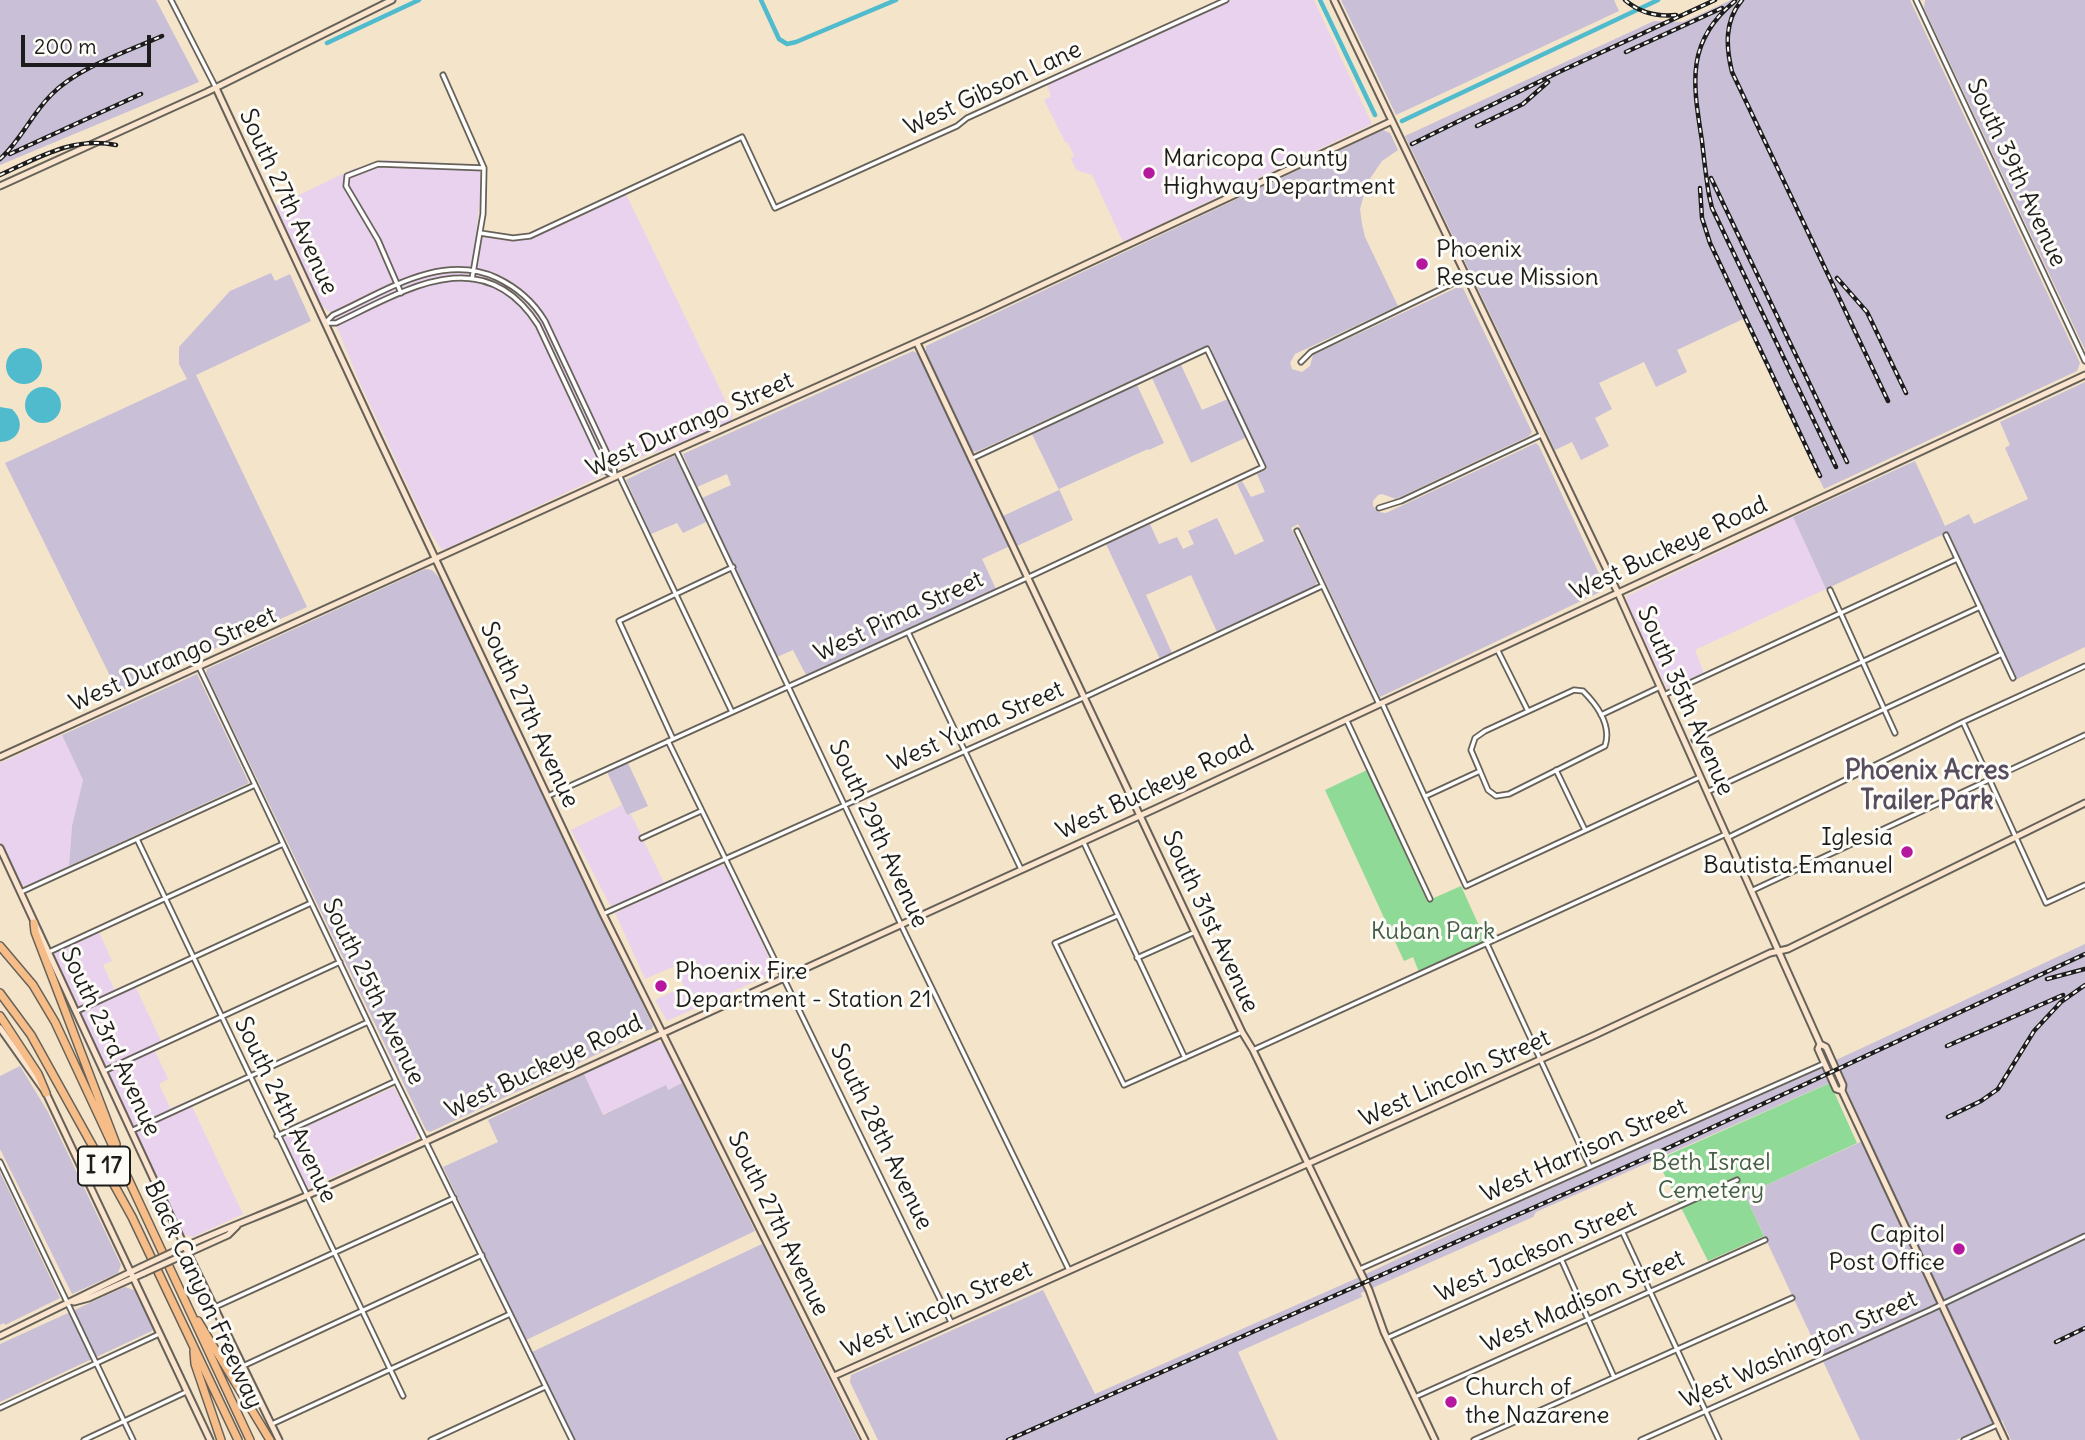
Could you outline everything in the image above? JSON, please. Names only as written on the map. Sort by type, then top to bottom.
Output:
[{"type":"highway","points":[[34,923],[43,953],[113,1133],[121,1165]]},
{"type":"highway","name":"Black Canyon Freeway","points":[[0,946],[33,985],[55,1022],[250,1440]]},
{"type":"highway","name":"Black Canyon Freeway","points":[[0,993],[31,1035],[118,1192],[238,1440]]},
{"type":"highway","points":[[0,1016],[38,1074],[46,1093]]},
{"type":"highway","points":[[181,1295],[270,1440]]},
{"type":"highway","points":[[193,1347],[195,1364],[221,1440]]},
{"type":"main road","points":[[0,186],[216,88],[392,0]]},
{"type":"main road","name":"South 35th Avenue","points":[[1334,0],[1618,593],[1820,1044],[1826,1047],[1843,1085],[1842,1091],[2005,1440]]},
{"type":"main road","name":"South 27th Avenue","points":[[216,88],[603,914],[865,1440]]},
{"type":"main road","name":"West Durango Street","points":[[0,758],[617,476],[917,343],[1392,121]]},
{"type":"main road","name":"South 31st Avenue","points":[[917,343],[1242,1032],[1368,1290],[1387,1338],[1435,1440]]},
{"type":"main road","name":"West Buckeye Road","points":[[0,1336],[176,1254],[228,1235],[236,1226],[1140,815],[2085,375]]},
{"type":"main road","name":"West Lincoln Street","points":[[834,1376],[1788,949],[2085,803]]},
{"type":"main road","name":"South 23rd Avenue","points":[[0,848],[186,1250],[279,1440]]},
{"type":"main road","points":[[0,855],[8,869]]},
{"type":"main road","points":[[0,1028],[46,1093],[210,1440]]},
{"type":"main road","points":[[1820,1044],[1818,1049],[1836,1088],[1842,1091]]},
{"type":"street","name":"South 27th Avenue","points":[[171,0],[216,88]]},
{"type":"street","name":"West Gibson Lane","points":[[480,233],[513,238],[530,236],[742,137],[775,208],[1226,0]]},
{"type":"street","name":"South 39th Avenue","points":[[1916,0],[2085,361]]},
{"type":"street","points":[[443,75],[484,168],[484,201],[472,279]]},
{"type":"street","points":[[401,293],[378,240],[346,186],[346,176],[378,164],[484,168]]},
{"type":"street","points":[[325,323],[333,315],[435,271],[473,271],[506,282],[531,301],[552,335],[732,712]]},
{"type":"street","points":[[1301,362],[1311,352],[1466,277]]},
{"type":"street","points":[[325,323],[337,323],[401,293],[447,278],[472,279],[507,293],[529,312],[607,472],[617,476]]},
{"type":"street","name":"West Pima Street","points":[[548,796],[1029,577],[1263,467],[1207,349],[971,459]]},
{"type":"street","points":[[1379,508],[1401,501],[1541,435]]},
{"type":"street","name":"South 29th Avenue","points":[[676,450],[1069,1270]]},
{"type":"street","points":[[1297,531],[1466,886],[1700,777]]},
{"type":"street","points":[[1947,536],[2013,678]]},
{"type":"street","points":[[1664,695],[1957,559]]},
{"type":"street","points":[[676,594],[733,567]]},
{"type":"street","name":"West Yuma Street","points":[[603,914],[1085,697],[1322,586]]},
{"type":"street","points":[[1830,590],[1895,733]]},
{"type":"street","name":"South 28th Avenue","points":[[676,594],[619,621],[702,811],[951,1322]]},
{"type":"street","points":[[1694,740],[1980,607]]},
{"type":"street","points":[[908,632],[1021,869]]},
{"type":"street","points":[[1497,649],[1528,711]]},
{"type":"street","points":[[1707,792],[2002,654]]},
{"type":"street","points":[[1253,1050],[1726,836],[2085,666]]},
{"type":"street","name":"South 25th Avenue","points":[[199,667],[571,1440]]},
{"type":"street","points":[[1601,715],[1660,687]]},
{"type":"street","points":[[1574,690],[1583,691],[1593,701],[1609,736],[1605,746],[1509,794],[1496,796],[1488,790],[1471,750],[1475,738],[1528,711],[1574,690]]},
{"type":"street","points":[[1346,719],[1430,899]]},
{"type":"street","points":[[1963,722],[2046,903],[2085,885]]},
{"type":"street","points":[[1751,891],[2085,734]]},
{"type":"street","points":[[1556,770],[1585,830]]},
{"type":"street","points":[[1425,796],[1480,771]]},
{"type":"street","points":[[20,892],[255,785]]},
{"type":"street","points":[[642,838],[702,811]]},
{"type":"street","name":"South 24th Avenue","points":[[137,839],[403,1396]]},
{"type":"street","points":[[1083,841],[1185,1058]]},
{"type":"street","points":[[49,951],[283,844]]},
{"type":"street","points":[[77,1011],[312,903]]},
{"type":"street","points":[[1117,916],[1055,943],[1124,1085],[1242,1032]]},
{"type":"street","points":[[1137,958],[1195,932]]},
{"type":"street","points":[[1487,943],[1590,1167]]},
{"type":"street","points":[[104,1071],[340,962]]},
{"type":"street","points":[[131,1131],[368,1022]]},
{"type":"street","name":"West Harrison Street","points":[[1358,1270],[1825,1063]]},
{"type":"street","points":[[277,1136],[396,1081]]},
{"type":"street","points":[[0,1162],[133,1440]]},
{"type":"street","name":"West Jackson Street","points":[[1387,1338],[1737,1181]]},
{"type":"street","points":[[215,1307],[454,1198]]},
{"type":"street","points":[[1623,1233],[1719,1440]]},
{"type":"street","name":"West Washington Street","points":[[1642,1440],[1941,1305],[2085,1236]]},
{"type":"street","name":"West Madison Street","points":[[1415,1397],[1765,1240]]},
{"type":"street","points":[[243,1366],[482,1255]]},
{"type":"street","points":[[1561,1261],[1614,1377]]},
{"type":"street","points":[[1474,1440],[1792,1297]]},
{"type":"street","points":[[272,1424],[510,1314]]},
{"type":"street","points":[[0,1408],[159,1334]]},
{"type":"street","points":[[431,1440],[545,1387]]},
{"type":"street","points":[[84,1440],[187,1392]]},
{"type":"street","points":[[1964,1440],[1998,1425]]},
{"type":"shaded area","points":[[0,0],[156,0],[199,82],[0,165]]},
{"type":"shaded area","points":[[1231,0],[1314,0],[1372,124],[1123,242],[1092,175],[1076,170],[1071,158],[1074,156],[1044,100],[1051,96],[1047,85]]},
{"type":"shaded area","points":[[1341,0],[1614,0],[1619,11],[1396,115]]},
{"type":"shaded area","points":[[1731,0],[1910,0],[2080,363],[2077,371],[1824,489],[1743,319],[1677,350],[1687,372],[1656,387],[1644,362],[1599,383],[1612,409],[1595,418],[1609,446],[1581,460],[1572,442],[1555,450],[1405,136],[1654,21],[1683,22]]},
{"type":"shaded area","points":[[1925,0],[2085,0],[2085,350],[1924,8]]},
{"type":"shaded area","points":[[1383,130],[1390,133],[1398,150],[1382,161],[1367,183],[1360,209],[1365,237],[1398,306],[1295,354],[1290,363],[1292,369],[1302,372],[1310,366],[1313,355],[1458,287],[1463,288],[1532,432],[1529,436],[1396,499],[1378,495],[1373,506],[1378,512],[1386,513],[1536,443],[1604,584],[1604,590],[1380,697],[1298,524],[1291,528],[1317,582],[1315,586],[1217,632],[1191,575],[1146,595],[1172,653],[1160,659],[1106,544],[1150,524],[1159,544],[1177,537],[1183,549],[1194,544],[1188,531],[1217,518],[1235,555],[1264,541],[1237,484],[1242,481],[1251,497],[1265,492],[1257,474],[1267,469],[1214,359],[1211,347],[1207,346],[976,452],[972,451],[926,352],[926,346]]},
{"type":"shaded area","points":[[386,160],[480,165],[481,191],[476,235],[515,241],[531,239],[626,194],[733,416],[731,421],[644,456],[441,549],[426,525],[359,381],[331,313],[322,306],[276,206],[353,169]]},
{"type":"shaded area","points":[[271,273],[275,281],[290,274],[311,321],[196,375],[307,607],[118,692],[5,463],[187,379],[179,364],[179,347],[230,291]]},
{"type":"shaded area","points":[[913,351],[918,354],[1008,544],[1012,545],[982,559],[996,589],[806,675],[793,650],[777,657],[702,498],[731,485],[727,474],[697,487],[683,454]]},
{"type":"shaded area","points":[[1181,365],[1202,410],[1228,399],[1247,437],[1191,463],[1152,378]]},
{"type":"shaded area","points":[[2085,382],[2085,647],[2015,680],[1948,532],[1826,589],[1793,517],[1915,461],[1945,526],[1969,514],[1974,524],[2028,499],[2005,448],[2010,445],[2000,422]]},
{"type":"shaded area","points":[[1137,385],[1164,443],[1059,489],[1073,520],[1017,546],[1003,516],[1059,490],[1032,434]]},
{"type":"shaded area","points":[[674,456],[678,458],[708,521],[683,533],[677,523],[651,534],[626,480]]},
{"type":"shaded area","points":[[1793,517],[1826,589],[1695,650],[1704,673],[1667,689],[1627,602],[1627,596]]},
{"type":"shaded area","points":[[425,569],[432,570],[443,582],[653,1026],[652,1029],[635,1034],[617,1045],[430,1132],[426,1130],[206,673],[207,669]]},
{"type":"shaded area","points":[[197,674],[249,783],[69,866],[72,826],[83,780],[62,735]]},
{"type":"shaded area","points":[[62,735],[83,780],[72,826],[69,866],[23,886],[19,883],[0,843],[0,763]]},
{"type":"shaded area","points":[[628,763],[648,806],[627,815],[607,772]]},
{"type":"shaded area","points":[[622,805],[627,815],[631,814],[664,883],[611,907],[571,830]]},
{"type":"shaded area","points":[[720,864],[725,866],[776,972],[667,1021],[655,1000],[684,986],[675,966],[645,979],[615,913]]},
{"type":"shaded area","points":[[99,932],[112,961],[103,965],[117,995],[136,988],[164,1047],[155,1051],[168,1079],[159,1084],[170,1108],[189,1100],[243,1214],[193,1237],[183,1234],[52,954]]},
{"type":"shaded area","points":[[2085,944],[2085,1440],[2011,1440],[2002,1420],[1956,1440],[1860,1440],[1745,1195],[1869,1138],[1841,1078],[1536,1212],[1533,1217],[1361,1293],[1362,1297],[1238,1352],[1278,1440],[878,1440],[850,1382],[851,1375],[1043,1290],[1095,1394],[1355,1279]]},
{"type":"shaded area","points":[[657,1041],[663,1044],[682,1083],[668,1090],[665,1086],[602,1115],[584,1074]]},
{"type":"shaded area","points":[[20,1066],[48,1112],[121,1265],[118,1273],[72,1294],[0,1149],[0,1076]]},
{"type":"shaded area","points":[[584,1074],[603,1115],[666,1085],[668,1090],[682,1083],[755,1231],[526,1340],[443,1167],[498,1142],[488,1120]]},
{"type":"shaded area","points":[[394,1087],[418,1133],[416,1139],[309,1188],[306,1187],[284,1140],[285,1136]]},
{"type":"shaded area","points":[[0,1172],[60,1298],[5,1325],[0,1325]]},
{"type":"shaded area","points":[[762,1244],[859,1440],[575,1440],[532,1352]]},
{"type":"shaded area","points":[[125,1287],[134,1290],[154,1330],[0,1402],[0,1344]]},
{"type":"green space","name":"Kuban Park","points":[[1367,770],[1427,901],[1461,886],[1486,941],[1419,972],[1413,957],[1404,961],[1325,790]]},
{"type":"green space","name":"Beth Israel Cemetery","points":[[1830,1083],[1857,1143],[1745,1195],[1764,1236],[1708,1261],[1657,1160]]},
{"type":"water","points":[[24,348],[37,353],[42,366],[37,379],[24,384],[11,379],[6,366],[11,353]]},
{"type":"water","points":[[43,387],[56,392],[61,405],[56,418],[43,423],[30,418],[25,405],[30,392]]},
{"type":"water","points":[[0,407],[12,409],[17,414],[20,426],[12,439],[0,442]]},
{"type":"waterway","points":[[327,43],[419,0]]},
{"type":"waterway","points":[[761,0],[779,39],[787,44],[896,0]]},
{"type":"waterway","points":[[1320,0],[1375,115]]},
{"type":"waterway","points":[[1402,121],[1658,0]]},
{"type":"waterway","points":[[1464,928],[1466,934]]},
{"type":"railway","points":[[1625,0],[1649,13],[1676,15]]},
{"type":"railway","points":[[1412,144],[1715,0]]},
{"type":"railway","points":[[1742,0],[1729,25],[1728,53],[1732,72],[1888,401]]},
{"type":"railway","points":[[1735,1],[1707,32],[1696,65],[1696,100],[1709,195],[1712,208],[1836,467]]},
{"type":"railway","points":[[1626,52],[1722,8]]},
{"type":"railway","points":[[0,159],[44,103],[62,85],[104,61],[162,36]]},
{"type":"railway","points":[[1477,126],[1523,104],[1548,82]]},
{"type":"railway","points":[[10,154],[141,94]]},
{"type":"railway","points":[[0,175],[70,146],[100,143],[116,145]]},
{"type":"railway","points":[[1711,178],[1847,462]]},
{"type":"railway","points":[[1700,188],[1702,218],[1710,243],[1820,476]]},
{"type":"railway","points":[[1837,278],[1867,312],[1906,393]]},
{"type":"railway","points":[[1008,1440],[1655,1154],[2085,954]]},
{"type":"railway","points":[[2047,979],[2085,969]]},
{"type":"railway","points":[[1948,1117],[1981,1101],[1998,1089],[2034,1031],[2061,1002],[2085,985]]},
{"type":"railway","points":[[1947,1046],[2063,995]]},
{"type":"railway","points":[[2056,1342],[2085,1328]]},
{"type":"place","name":"Maricopa County Highway Department","points":[[1149,173]]},
{"type":"place","name":"Phoenix Rescue Mission","points":[[1422,264]]},
{"type":"place","name":"Iglesia Bautista Emanuel","points":[[1907,852]]},
{"type":"place","name":"Phoenix Fire Department - Station 21","points":[[661,986]]},
{"type":"place","name":"Capitol Post Office","points":[[1959,1249]]},
{"type":"place","name":"Church of the Nazarene","points":[[1451,1402]]},
{"type":"district","name":"Phoenix Acres Trailer Park","points":[[1927,787]]}]
